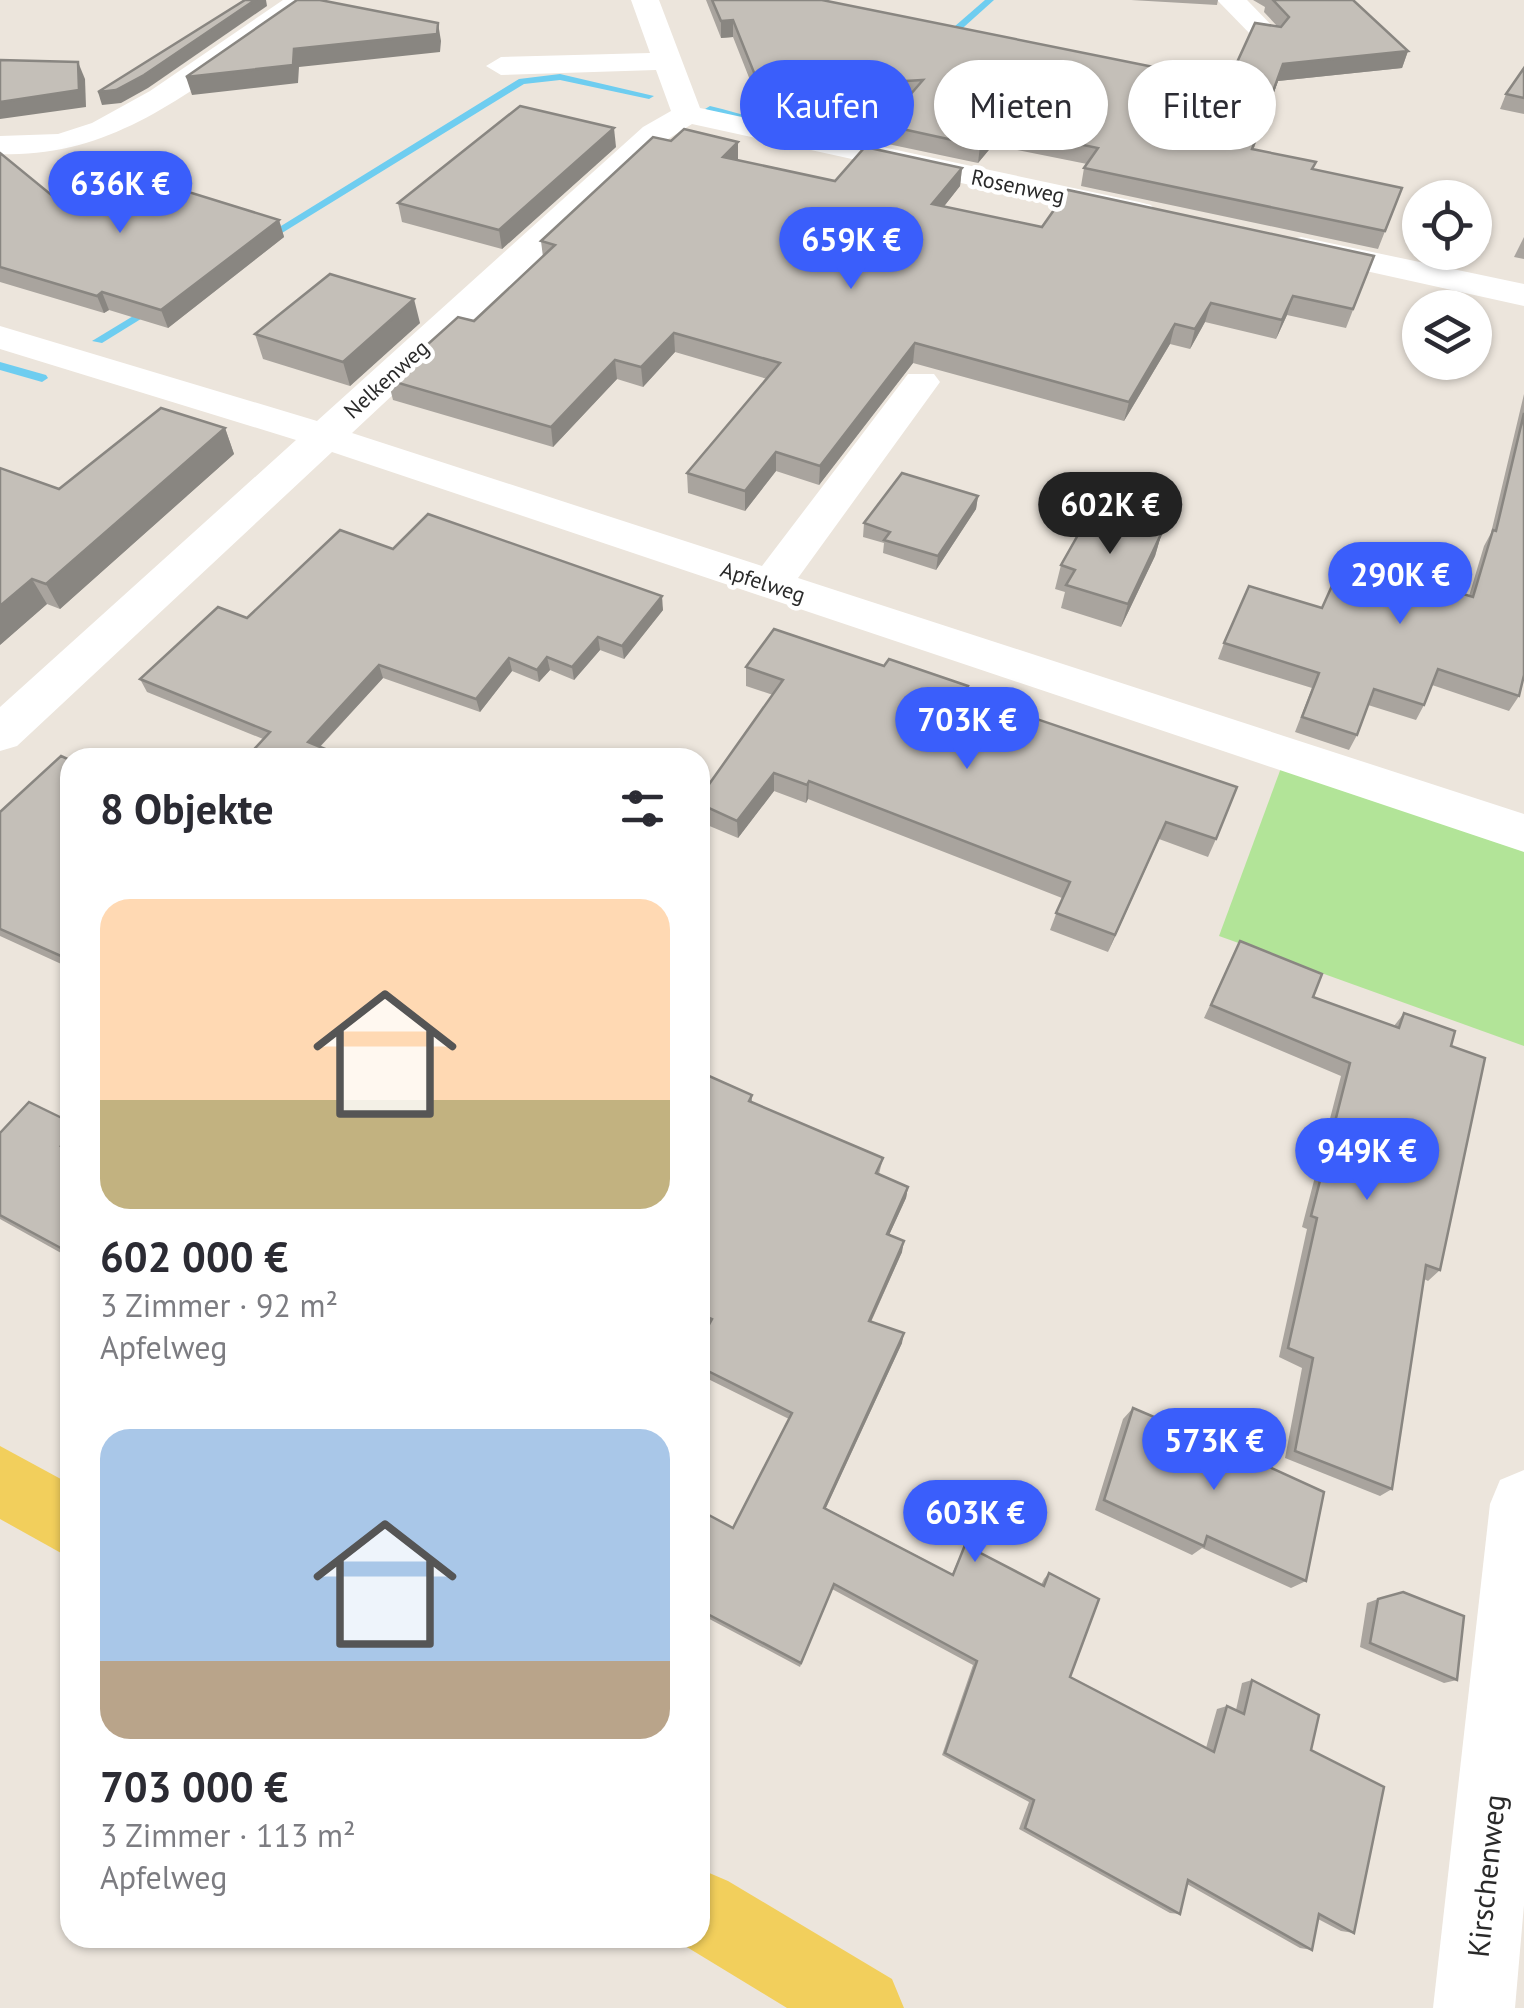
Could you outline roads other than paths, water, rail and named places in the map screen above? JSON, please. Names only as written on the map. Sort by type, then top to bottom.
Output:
[{"type":"main road","points":[[0,1480],[60,1518]]},
{"type":"main road","points":[[710,1916],[863,2008]]},
{"type":"street","points":[[0,145],[52,144],[93,133],[145,104],[301,0]]},
{"type":"street","points":[[645,0],[687,114]]},
{"type":"street","points":[[1232,0],[1266,34]]},
{"type":"street","points":[[570,42],[659,32]]},
{"type":"street","points":[[501,66],[670,62]]},
{"type":"street","name":"Rosenweg","points":[[687,114],[1170,219]]},
{"type":"street","name":"Nelkenweg","points":[[0,734],[654,134],[687,114]]},
{"type":"street","points":[[1263,239],[1524,295]]},
{"type":"street","name":"Apfelweg","points":[[0,337],[323,436],[1524,833]]},
{"type":"street","points":[[756,580],[921,382]]},
{"type":"street","points":[[756,580],[862,417]]},
{"type":"street","name":"Kirschenweg","points":[[1474,2008],[1524,1504]]},
{"type":"waterway","points":[[942,42],[990,0]]},
{"type":"waterway","points":[[265,239],[522,81],[560,77],[649,96]]},
{"type":"waterway","points":[[710,109],[740,116]]},
{"type":"waterway","points":[[98,341],[153,307]]},
{"type":"waterway","points":[[0,366],[42,378]]}]
